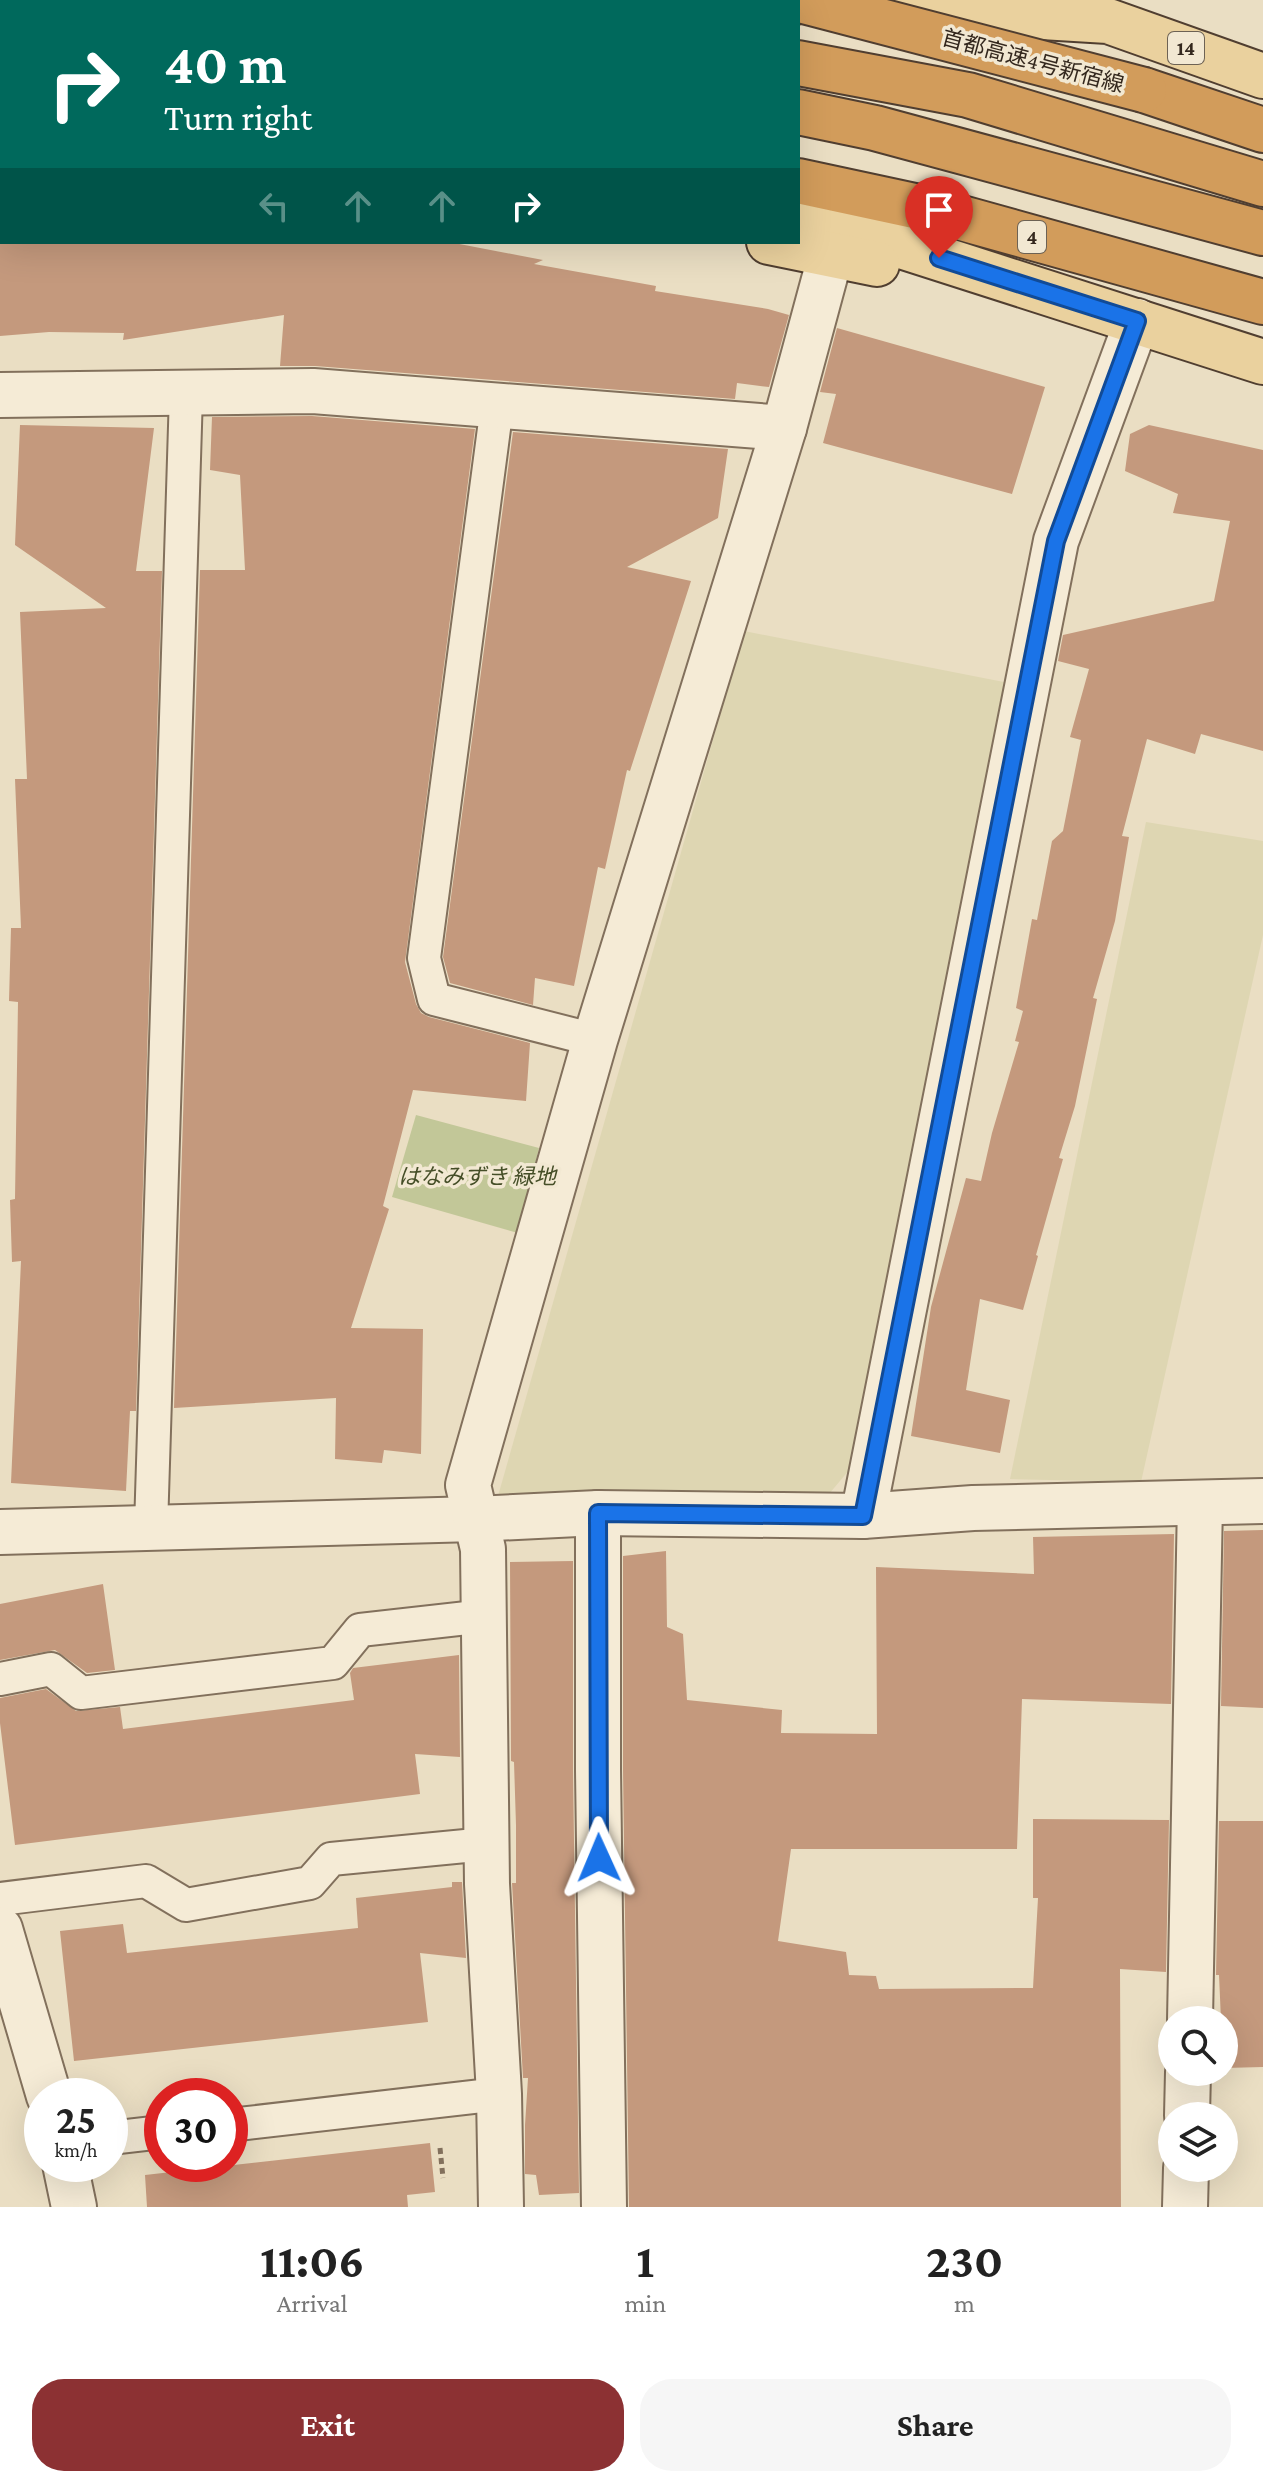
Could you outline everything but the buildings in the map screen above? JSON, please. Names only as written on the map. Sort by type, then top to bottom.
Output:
[{"type":"highway","name":"首都高速4号新宿線","points":[[800,2],[1144,90],[1263,130]]},
{"type":"highway","points":[[800,63],[968,95],[1263,184]]},
{"type":"highway","points":[[800,112],[875,128],[1263,233]]},
{"type":"highway","name":"4","points":[[800,181],[933,210],[1263,302]]},
{"type":"main road","points":[[1019,0],[1108,21]]},
{"type":"main road","name":"14","points":[[800,1],[1108,21],[1263,76]]},
{"type":"main road","points":[[800,214],[1263,362]]},
{"type":"main road","points":[[779,244],[1137,321]]},
{"type":"street","points":[[504,2206],[486,1844],[483,1549],[468,1485],[595,1040],[784,428],[831,254]]},
{"type":"street","points":[[863,1516],[1056,541],[1137,321]]},
{"type":"street","points":[[0,395],[313,391],[784,428]]},
{"type":"street","points":[[0,1532],[598,1513],[863,1516],[973,1508],[1263,1501]]},
{"type":"street","points":[[1190,2006],[1200,1503]]},
{"type":"street","points":[[598,1513],[604,2207]]},
{"type":"street","points":[[0,1929],[44,2078]]},
{"type":"street","points":[[69,2182],[74,2207]]},
{"type":"street","points":[[1185,2207],[1186,2182]]},
{"type":"lane","points":[[151,1528],[186,394]]},
{"type":"lane","points":[[497,406],[424,958],[434,999],[595,1040]]},
{"type":"lane","points":[[0,1679],[51,1669],[81,1693],[333,1663],[360,1630],[485,1616]]},
{"type":"lane","points":[[0,1899],[146,1881],[186,1905],[310,1883],[331,1859],[486,1844]]},
{"type":"lane","points":[[248,2123],[499,2094]]},
{"type":"shaded area","points":[[744,631],[1014,684],[850,1469],[829,1494],[498,1496]]},
{"type":"shaded area","points":[[1146,822],[1263,841],[1263,935],[1141,1482],[1010,1479]]},
{"type":"green space","name":"はなみずき 緑地","points":[[416,1115],[539,1148],[518,1233],[392,1197]]},
{"type":"route","points":[[599,1858],[598,1513],[863,1516],[1056,541],[1137,321],[939,258]]}]
